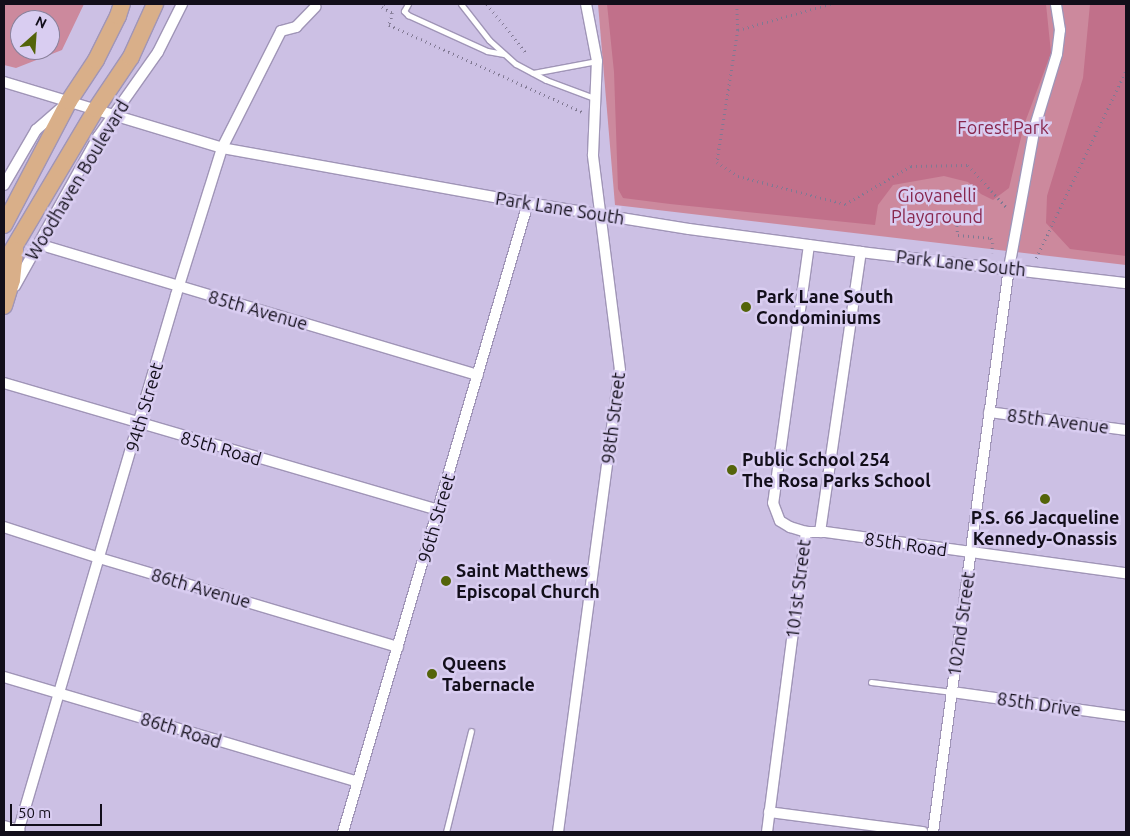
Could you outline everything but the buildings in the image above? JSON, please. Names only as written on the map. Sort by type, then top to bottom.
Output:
[{"type":"main road","points":[[4,225],[69,102],[96,60],[122,4]]},
{"type":"main road","name":"Woodhaven Boulevard","points":[[4,264],[96,109],[131,57],[155,4]]},
{"type":"main road","points":[[4,306],[12,280],[14,245]]},
{"type":"street","name":"Woodhaven Boulevard","points":[[4,306],[114,114],[158,52],[182,4]]},
{"type":"street","name":"98th Street","points":[[558,832],[620,370],[593,155],[597,61],[586,4]]},
{"type":"street","name":"102nd Street","points":[[933,832],[1009,268],[1035,126],[1058,54],[1060,30],[1056,4]]},
{"type":"street","name":"94th Street","points":[[19,831],[179,287],[222,148],[281,31],[296,27],[315,6]]},
{"type":"street","name":"Park Lane South","points":[[4,82],[222,148],[528,203],[861,252],[1126,283]]},
{"type":"street","points":[[4,185],[36,130],[69,102]]},
{"type":"street","name":"96th Street","points":[[343,832],[528,203]]},
{"type":"street","name":"85th Avenue","points":[[38,244],[478,374]]},
{"type":"street","name":"101st Street","points":[[767,832],[806,532],[790,527],[780,521],[773,503],[809,245]]},
{"type":"street","name":"101st Street","points":[[820,532],[861,252]]},
{"type":"street","name":"85th Road","points":[[4,383],[438,510]]},
{"type":"street","name":"85th Avenue","points":[[989,412],[1126,430]]},
{"type":"street","name":"86th Avenue","points":[[4,527],[99,558],[398,646]]},
{"type":"street","name":"85th Road","points":[[806,532],[820,532],[1126,573]]},
{"type":"street","name":"86th Road","points":[[4,677],[358,782]]},
{"type":"street","name":"85th Drive","points":[[952,692],[1126,716]]},
{"type":"street","points":[[770,812],[923,832]]},
{"type":"street","points":[[4,826],[19,831]]},
{"type":"lane","points":[[408,4],[404,11],[408,15],[487,51],[505,54]]},
{"type":"lane","points":[[461,4],[489,40],[516,64],[594,98]]},
{"type":"lane","points":[[533,73],[597,61]]},
{"type":"lane","points":[[871,682],[952,692]]},
{"type":"lane","points":[[446,832],[471,731]]},
{"type":"path","points":[[384,4],[382,7],[393,13],[389,24],[583,112]]},
{"type":"path","points":[[487,4],[527,54]]},
{"type":"path","points":[[737,4],[738,30],[717,162],[738,176],[845,204],[911,166],[968,165],[1018,219]]},
{"type":"path","points":[[738,30],[830,4]]},
{"type":"path","points":[[1036,258],[1126,70]]},
{"type":"path","points":[[957,226],[958,235],[991,238],[993,243],[992,253]]},
{"type":"green space","points":[[4,4],[84,4],[60,51],[60,10],[10,10],[10,60],[36,60],[16,68],[4,65]]},
{"type":"green space","name":"Forest Park","points":[[598,4],[1126,4],[1126,265],[615,205]]},
{"type":"green space","name":"Forest Park","points":[[607,4],[1046,4],[1051,53],[1024,125],[1009,188],[993,200],[981,194],[968,182],[944,176],[893,185],[878,205],[875,225],[670,204],[623,198],[618,189],[614,72]]},
{"type":"green space","points":[[1090,4],[1126,4],[1126,256],[1070,249],[1046,223],[1047,196],[1083,78]]},
{"type":"place","name":"Park Lane South Condominiums","points":[[746,307]]},
{"type":"place","name":"Public School 254 The Rosa Parks School","points":[[732,470]]},
{"type":"place","name":"P.S. 66 Jacqueline Kennedy-Onassis","points":[[1045,499]]},
{"type":"place","name":"Saint Matthews Episcopal Church","points":[[446,581]]},
{"type":"place","name":"Queens Tabernacle","points":[[432,674]]},
{"type":"park label","name":"Giovanelli Playground","points":[[937,206]]}]
